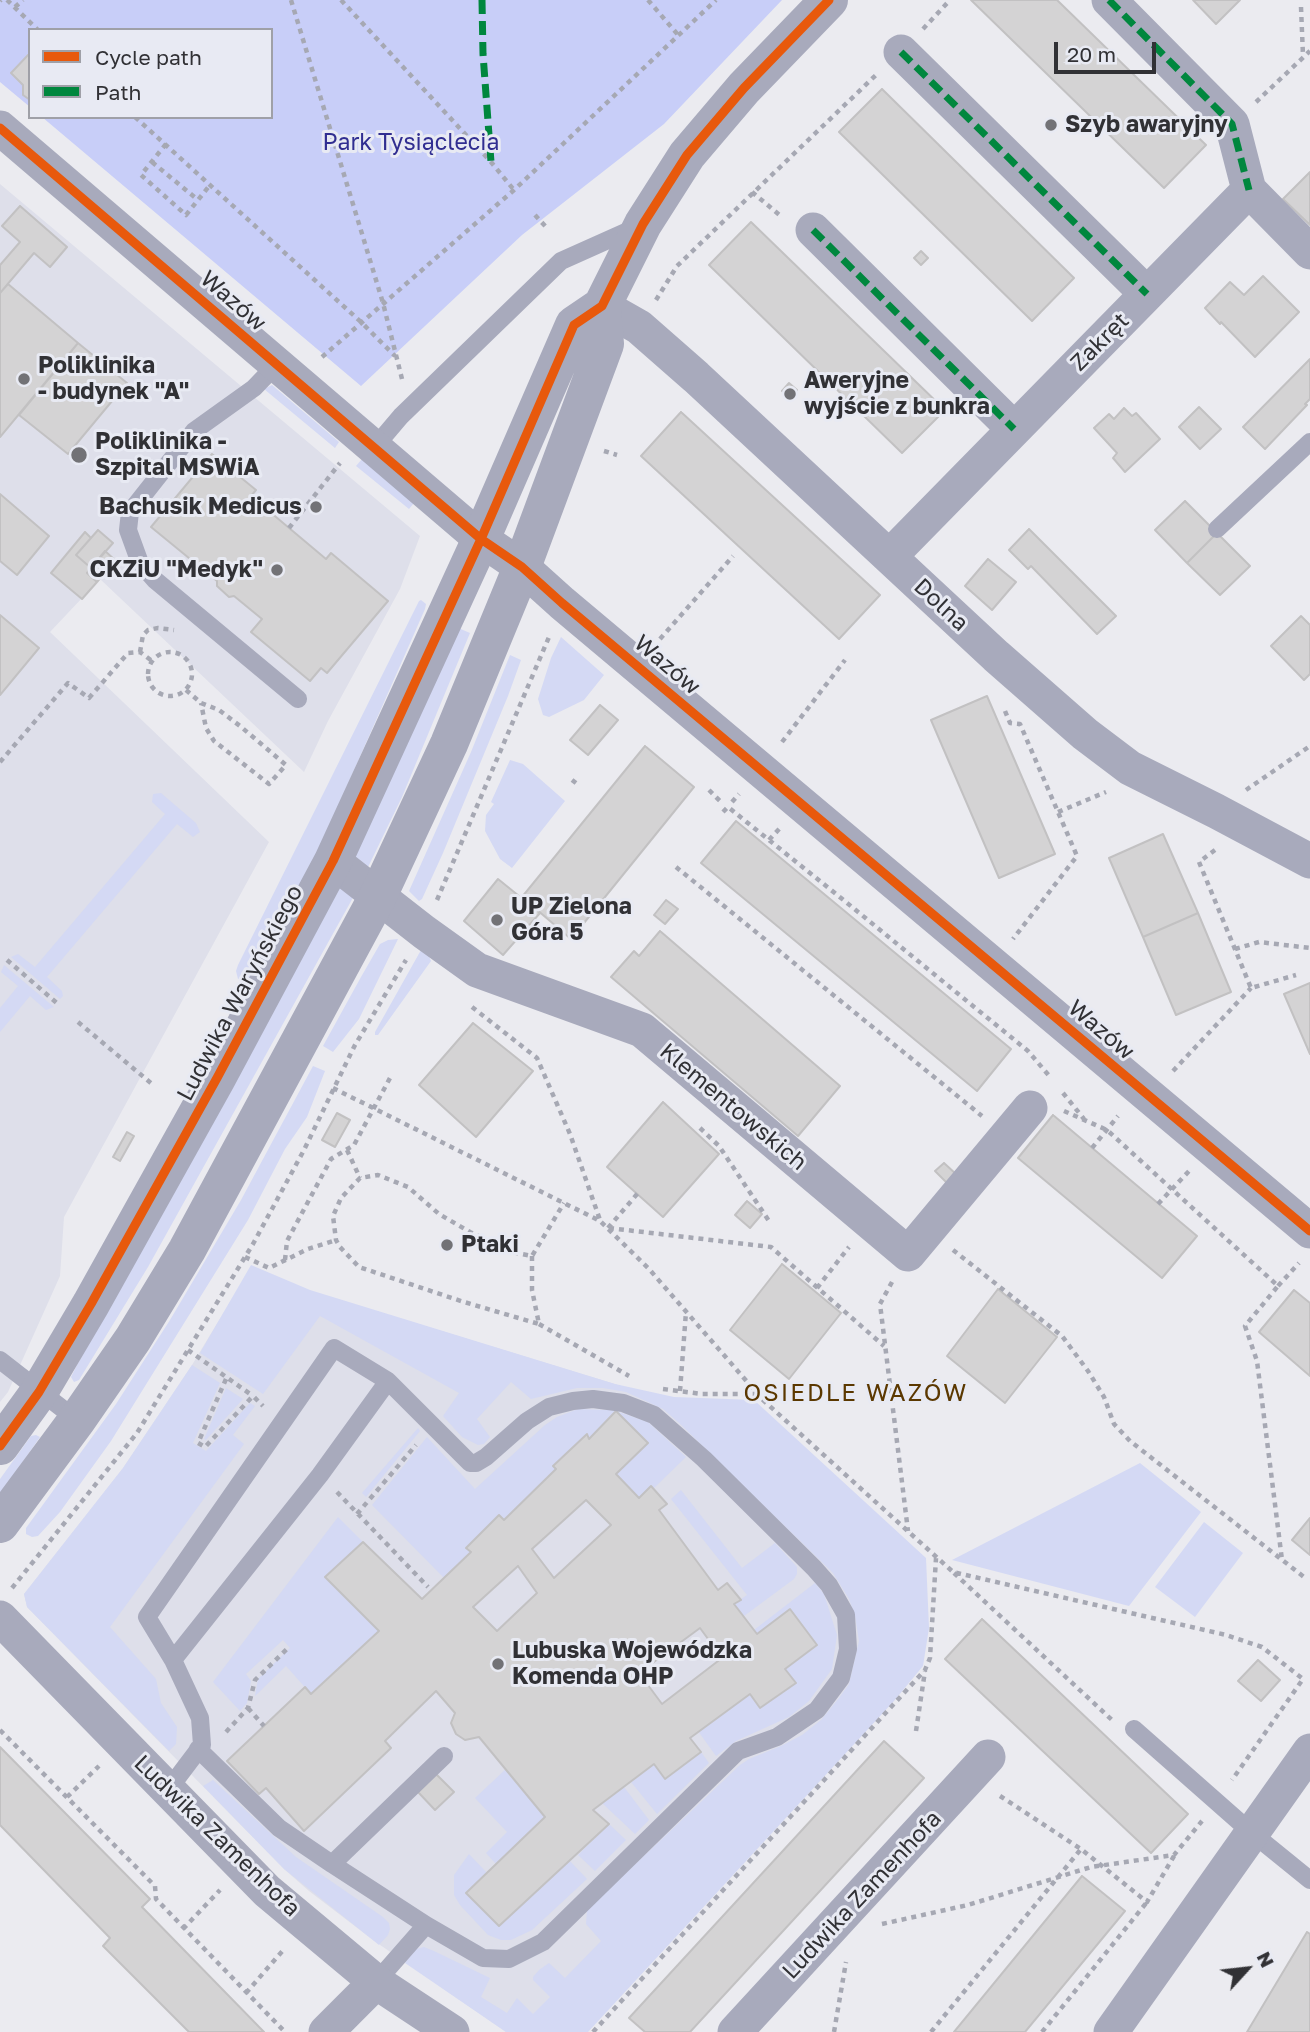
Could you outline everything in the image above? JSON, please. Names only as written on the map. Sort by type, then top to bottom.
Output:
[{"type":"street","points":[[0,1524],[77,1420],[132,1339],[187,1250],[378,896],[449,744],[522,567],[605,344],[603,306],[643,224],[695,146],[744,88],[829,0]]},
{"type":"street","points":[[1109,0],[1233,124],[1249,190],[1310,252]]},
{"type":"street","points":[[901,52],[1147,294]]},
{"type":"street","name":"Wazów","points":[[0,128],[373,449],[481,539],[522,567],[1310,1231]]},
{"type":"street","name":"Zakręt","points":[[890,556],[1249,190]]},
{"type":"street","points":[[813,230],[1014,429]]},
{"type":"street","name":"Dolna","points":[[603,306],[639,327],[1084,734],[1218,826],[1310,861]]},
{"type":"street","name":"Ludwika Waryńskiego","points":[[0,1446],[39,1392],[217,1078],[333,861],[481,539],[574,325],[603,306]]},
{"type":"street","name":"Klementowskich","points":[[333,861],[477,970],[642,1030],[870,1222],[918,1242]]},
{"type":"street","points":[[918,1242],[1030,1108]]},
{"type":"street","name":"Ludwika Zamenhofa","points":[[3,1607],[168,1790],[267,1891],[376,1982],[452,2032]]},
{"type":"street","points":[[1111,2032],[1310,1751]]},
{"type":"street","name":"Ludwika Zamenhofa","points":[[735,2032],[979,1767]]},
{"type":"street","points":[[326,2032],[376,1982]]},
{"type":"lane","points":[[373,449],[410,407],[561,261],[643,224]]},
{"type":"lane","points":[[288,374],[254,388],[194,431],[130,513],[128,530],[140,563],[155,580],[298,699]]},
{"type":"lane","points":[[1217,529],[1310,442]]},
{"type":"lane","points":[[168,1790],[198,1749],[202,1745],[200,1718],[173,1660],[147,1618],[334,1348],[388,1381],[462,1458],[470,1463],[477,1463],[527,1421],[549,1407],[593,1399],[624,1403],[653,1415],[704,1459],[822,1576],[840,1601],[846,1615],[848,1649],[841,1678],[817,1710],[777,1737],[738,1751],[543,1942],[509,1959],[482,1958],[332,1864],[279,1828],[198,1749]]},
{"type":"lane","points":[[0,1360],[77,1420]]},
{"type":"lane","points":[[173,1660],[320,1475],[388,1381]]},
{"type":"lane","points":[[1128,1729],[1310,1880]]},
{"type":"lane","points":[[332,1864],[444,1756]]},
{"type":"lane","points":[[376,1982],[426,1925]]},
{"type":"path","points":[[7,0],[36,28]]},
{"type":"path","points":[[15,7],[23,0]]},
{"type":"path","points":[[291,0],[383,303],[410,407]]},
{"type":"path","points":[[341,0],[514,190]]},
{"type":"path","points":[[648,0],[679,36]]},
{"type":"path","points":[[288,374],[317,361],[514,190],[716,0]]},
{"type":"path","points":[[639,327],[677,266],[901,52],[950,0]]},
{"type":"path","points":[[1301,7],[1303,57]]},
{"type":"path","points":[[1255,102],[1310,51]]},
{"type":"path","points":[[137,119],[361,321],[397,358]]},
{"type":"path","points":[[166,145],[141,175],[186,215],[211,185]]},
{"type":"path","points":[[152,162],[198,200]]},
{"type":"path","points":[[536,215],[546,227]]},
{"type":"path","points":[[602,450],[617,455]]},
{"type":"path","points":[[289,528],[335,470]]},
{"type":"path","points":[[657,643],[733,556]]},
{"type":"path","points":[[140,652],[143,635],[148,629],[174,630],[186,626],[198,616]]},
{"type":"path","points":[[3,1607],[137,1433],[245,1257],[304,1150],[355,1045],[424,932],[553,626]]},
{"type":"path","points":[[0,762],[68,683],[89,698],[128,653],[140,652],[152,661]]},
{"type":"path","points":[[171,652],[184,657],[189,663],[192,677],[186,690],[173,696],[159,694],[149,682],[148,675],[152,661],[157,656],[171,652]]},
{"type":"path","points":[[779,745],[845,660]]},
{"type":"path","points":[[186,690],[201,703],[230,718],[286,765],[269,784],[214,741],[206,728],[201,703]]},
{"type":"path","points":[[1000,702],[1010,723],[1020,724],[1077,856],[1016,934]]},
{"type":"path","points":[[1251,988],[1199,862],[1214,851],[1218,826],[1310,746]]},
{"type":"path","points":[[709,790],[720,801]]},
{"type":"path","points":[[723,812],[728,807],[863,916],[1028,1051],[1052,1080]]},
{"type":"path","points":[[676,867],[1006,1136]]},
{"type":"path","points":[[1236,949],[1259,942],[1310,948]]},
{"type":"path","points":[[7,960],[58,1003]]},
{"type":"path","points":[[1171,1073],[1251,988],[1296,975]]},
{"type":"path","points":[[467,1003],[537,1058],[570,1134],[600,1221]]},
{"type":"path","points":[[78,1021],[152,1084]]},
{"type":"path","points":[[285,1260],[287,1241],[331,1158],[354,1145],[360,1137],[390,1078]]},
{"type":"path","points":[[333,1088],[600,1221],[649,1269],[758,1394],[1128,1729]]},
{"type":"path","points":[[1060,1090],[1085,1120]]},
{"type":"path","points":[[1030,1108],[1052,1106],[1107,1130],[1278,1286]]},
{"type":"path","points":[[1092,1149],[1121,1112]]},
{"type":"path","points":[[699,1127],[719,1146],[769,1221]]},
{"type":"path","points":[[347,1150],[360,1178]]},
{"type":"path","points":[[1158,1204],[1196,1162]]},
{"type":"path","points":[[532,1256],[512,1252],[470,1232],[439,1214],[408,1186],[378,1175],[360,1178],[341,1198],[332,1216],[336,1240],[359,1267],[539,1324],[637,1380]]},
{"type":"path","points":[[608,1228],[638,1193]]},
{"type":"path","points":[[539,1324],[533,1290],[532,1256],[564,1203]]},
{"type":"path","points":[[817,1288],[870,1222]]},
{"type":"path","points":[[608,1228],[771,1247],[884,1346]]},
{"type":"path","points":[[245,1257],[268,1268],[308,1249],[336,1240]]},
{"type":"path","points":[[908,1531],[880,1304],[918,1242],[1062,1336],[1104,1398],[1114,1424],[1130,1441],[1304,1577]]},
{"type":"path","points":[[1282,1560],[1258,1361],[1245,1326],[1296,1267]]},
{"type":"path","points":[[680,1391],[686,1311]]},
{"type":"path","points":[[188,1350],[253,1396],[280,1426]]},
{"type":"path","points":[[226,1379],[198,1443],[205,1447],[253,1396]]},
{"type":"path","points":[[659,1388],[702,1394],[758,1394]]},
{"type":"path","points":[[357,1514],[433,1426]]},
{"type":"path","points":[[320,1475],[428,1587]]},
{"type":"path","points":[[916,1731],[925,1670],[930,1658],[936,1557]]},
{"type":"path","points":[[953,1572],[1226,1635],[1262,1647],[1303,1679],[1217,1802],[1174,1855],[1147,1902],[1042,2032]]},
{"type":"path","points":[[264,1726],[248,1708],[255,1680],[288,1648]]},
{"type":"path","points":[[593,2032],[925,1670]]},
{"type":"path","points":[[0,1730],[155,1886],[156,1899],[285,2032]]},
{"type":"path","points":[[979,1767],[1147,1902]]},
{"type":"path","points":[[67,1797],[95,1769]]},
{"type":"path","points":[[931,2032],[1080,1849]]},
{"type":"path","points":[[877,1925],[968,1905],[1102,1866],[1174,1855]]},
{"type":"path","points":[[183,1929],[215,1894]]},
{"type":"path","points":[[246,1993],[281,1952]]},
{"type":"path","points":[[834,2032],[847,1956]]},
{"type":"shaded area","points":[[0,184],[420,536],[400,589],[328,721],[304,772],[100,579],[50,632],[269,842],[64,1217],[60,1276],[8,1392],[0,1402]]},
{"type":"shaded area","points":[[272,385],[339,442],[335,448],[264,389]]},
{"type":"shaded area","points":[[362,459],[414,503],[409,509],[356,466]]},
{"type":"shaded area","points":[[421,600],[426,604],[425,609],[322,843],[250,978],[238,979],[238,965]]},
{"type":"shaded area","points":[[456,627],[470,633],[402,797],[355,894],[148,1267],[79,1380],[74,1382],[71,1377],[77,1365]]},
{"type":"shaded area","points":[[561,637],[604,675],[584,700],[549,717],[543,715],[538,699]]},
{"type":"shaded area","points":[[510,655],[521,660],[508,696],[443,853],[419,901],[409,891],[471,752]]},
{"type":"shaded area","points":[[510,760],[523,764],[565,801],[512,868],[500,859],[485,831],[486,815],[494,804],[491,802]]},
{"type":"shaded area","points":[[161,793],[196,823],[200,832],[193,837],[177,824],[47,977],[62,991],[63,996],[60,999],[11,957],[18,954],[35,967],[165,814],[152,802],[153,794]]},
{"type":"shaded area","points":[[398,939],[359,1019],[333,1052],[323,1046],[380,944]]},
{"type":"shaded area","points":[[421,950],[431,961],[378,1035],[375,1035],[375,1032]]},
{"type":"shaded area","points":[[4,965],[54,1007],[46,1010],[30,996],[0,1032],[0,1008],[18,986],[1,972]]},
{"type":"shaded area","points":[[313,1066],[325,1071],[307,1117],[285,1149],[248,1220],[111,1441],[60,1512],[38,1536],[26,1534],[26,1528],[116,1404],[170,1320],[241,1200]]},
{"type":"shaded area","points":[[251,1265],[310,1290],[615,1384],[674,1397],[754,1400],[926,1558],[929,1628],[923,1666],[894,1701],[588,2032],[506,2032],[405,1963],[416,1949],[424,1947],[490,1978],[481,1997],[507,2013],[517,1998],[533,2014],[550,1997],[533,1980],[539,1970],[549,1963],[565,1978],[601,1941],[586,1924],[587,1910],[740,1765],[802,1735],[821,1720],[839,1698],[849,1684],[859,1641],[849,1599],[833,1573],[678,1422],[663,1409],[626,1392],[603,1388],[577,1388],[531,1399],[511,1382],[477,1419],[490,1437],[484,1444],[478,1445],[462,1437],[443,1416],[459,1393],[320,1316],[263,1394],[200,1353]]},
{"type":"shaded area","points":[[248,1272],[674,1402],[922,1638],[558,2032],[506,2032],[373,1940],[309,1891],[284,1869],[27,1607],[24,1594],[123,1468],[192,1365]]},
{"type":"shaded area","points":[[192,1365],[220,1383],[193,1443],[206,1451],[250,1403],[255,1406],[233,1435],[244,1444],[110,1627],[156,1679],[161,1703],[177,1727],[176,1744],[169,1751],[27,1607],[24,1594],[123,1468]]},
{"type":"shaded area","points":[[226,1388],[243,1399],[206,1440],[204,1439]]},
{"type":"shaded area","points":[[578,1409],[616,1411],[648,1422],[686,1457],[653,1489],[651,1487],[639,1498],[616,1474],[648,1442],[616,1412],[589,1439],[586,1435],[553,1466],[556,1469],[504,1520],[499,1515],[467,1548],[471,1552],[444,1578],[372,1505],[427,1437],[475,1489],[545,1425]]},
{"type":"shaded area","points":[[418,1428],[420,1431],[366,1497],[362,1493]]},
{"type":"shaded area","points":[[31,1436],[40,1437],[0,1495],[0,1479]]},
{"type":"shaded area","points":[[1140,1463],[1201,1512],[1129,1606],[952,1560]]},
{"type":"shaded area","points":[[681,1490],[742,1568],[775,1543],[797,1567],[794,1579],[744,1616],[734,1604],[747,1595],[671,1499]]},
{"type":"shaded area","points":[[338,1517],[363,1542],[326,1577],[379,1631],[311,1694],[286,1666],[255,1696],[258,1679],[290,1648],[283,1640],[246,1674],[251,1681],[247,1703],[240,1711],[213,1682]]},
{"type":"shaded area","points":[[1204,1522],[1243,1553],[1195,1617],[1155,1587]]},
{"type":"shaded area","points":[[815,1583],[824,1594],[837,1635],[832,1669],[809,1701],[789,1717],[736,1741],[716,1756],[698,1731],[750,1694],[760,1708],[795,1683],[785,1669],[817,1645],[790,1609],[757,1634],[754,1630]]},
{"type":"shaded area","points":[[701,1752],[709,1763],[657,1814],[631,1782],[654,1764],[666,1779]]},
{"type":"shaded area","points":[[507,1768],[545,1817],[496,1864],[486,1853],[507,1832],[475,1798]]},
{"type":"shaded area","points":[[213,1780],[296,1857],[383,1917],[389,1923],[390,1929],[379,1945],[284,1869],[203,1786]]},
{"type":"shaded area","points":[[624,1787],[649,1820],[635,1834],[602,1803]]},
{"type":"shaded area","points":[[609,1824],[626,1840],[595,1871],[578,1855]]},
{"type":"shaded area","points":[[469,1854],[487,1873],[569,1860],[587,1879],[532,1930],[511,1940],[501,1940],[488,1935],[454,1895],[454,1875]]},
{"type":"green space","name":"Park Tysiąclecia","points":[[0,0],[782,0],[664,124],[522,235],[361,386],[44,119],[273,119],[273,28],[28,28],[28,105],[0,82]]},
{"type":"building","points":[[971,0],[1057,0],[1206,145],[1164,188]]},
{"type":"building","points":[[1193,0],[1240,0],[1216,24]]},
{"type":"building","points":[[28,55],[28,99],[23,95],[23,85],[11,73]]},
{"type":"building","points":[[882,89],[1074,278],[1032,321],[839,132]]},
{"type":"building","name":"Szyb awaryjny","points":[[1051,118],[1058,125],[1051,132],[1044,125]]},
{"type":"building","points":[[1310,172],[1310,225],[1283,199]]},
{"type":"building","points":[[20,206],[67,247],[50,267],[34,253],[0,293],[0,265],[20,242],[2,226]]},
{"type":"building","points":[[751,222],[945,410],[902,453],[709,265]]},
{"type":"building","points":[[921,251],[928,258],[921,265],[914,258]]},
{"type":"building","points":[[1263,276],[1299,312],[1255,357],[1205,308],[1230,282],[1244,295]]},
{"type":"building","name":"Poliklinika - budynek \"A\"","points":[[8,284],[78,343],[0,437],[0,293]]},
{"type":"building","points":[[78,343],[127,383],[68,454],[19,415]]},
{"type":"building","points":[[1310,359],[1310,399],[1305,404],[1307,405],[1265,449],[1243,427]]},
{"type":"building","name":"Aweryjne wyjście z bunkra","points":[[789,383],[797,390],[790,398],[782,391]]},
{"type":"building","points":[[1199,407],[1221,429],[1200,449],[1179,427]]},
{"type":"building","points":[[1124,408],[1132,416],[1136,413],[1160,439],[1125,472],[1113,458],[1117,453],[1094,428],[1109,414],[1114,419]]},
{"type":"building","points":[[681,412],[880,595],[839,639],[641,456]]},
{"type":"building","name":"CKZiU \"Medyk\"","points":[[212,454],[256,490],[251,496],[326,559],[331,553],[388,601],[327,673],[321,668],[310,681],[251,632],[262,619],[234,596],[229,597],[217,586],[217,581],[151,527]]},
{"type":"building","points":[[0,494],[49,536],[17,575],[0,561]]},
{"type":"building","points":[[1185,501],[1217,533],[1187,563],[1155,530]]},
{"type":"building","points":[[1029,529],[1116,616],[1097,634],[1031,566],[1028,569],[1009,550]]},
{"type":"building","points":[[98,530],[113,543],[91,568],[76,555]]},
{"type":"building","points":[[85,532],[91,538],[76,555],[91,568],[87,573],[97,582],[82,599],[51,573]]},
{"type":"building","points":[[1217,533],[1250,566],[1220,595],[1187,563]]},
{"type":"building","points":[[105,551],[115,560],[97,582],[87,573]]},
{"type":"building","points":[[988,559],[1016,582],[992,610],[965,586]]},
{"type":"building","points":[[0,615],[39,648],[0,695]]},
{"type":"building","points":[[1301,616],[1310,625],[1310,674],[1304,680],[1271,646]]},
{"type":"building","points":[[987,696],[1055,854],[999,878],[931,720]]},
{"type":"building","points":[[600,705],[618,720],[588,755],[570,740]]},
{"type":"building","points":[[645,746],[694,787],[571,939],[522,897]]},
{"type":"building","points":[[736,821],[1011,1049],[977,1091],[701,863]]},
{"type":"building","points":[[1163,834],[1198,913],[1143,937],[1109,858]]},
{"type":"building","points":[[498,879],[540,913],[503,955],[464,921]]},
{"type":"building","points":[[666,900],[678,909],[665,924],[654,915]]},
{"type":"building","points":[[1198,913],[1231,992],[1176,1015],[1143,937]]},
{"type":"building","points":[[660,931],[840,1086],[798,1136],[611,977],[634,951],[639,956]]},
{"type":"building","points":[[1310,983],[1310,1054],[1284,994]]},
{"type":"building","points":[[473,1023],[533,1071],[476,1137],[419,1085]]},
{"type":"building","points":[[663,1102],[719,1154],[663,1217],[607,1167]]},
{"type":"building","points":[[337,1113],[350,1120],[335,1147],[322,1140]]},
{"type":"building","points":[[1053,1115],[1197,1236],[1162,1278],[1018,1158]]},
{"type":"building","points":[[127,1132],[134,1136],[120,1161],[113,1157]]},
{"type":"building","points":[[944,1163],[957,1175],[948,1184],[935,1171]]},
{"type":"building","points":[[747,1201],[762,1214],[750,1228],[735,1215]]},
{"type":"building","points":[[782,1264],[841,1313],[789,1379],[730,1330]]},
{"type":"building","points":[[998,1289],[1057,1337],[1005,1403],[947,1356]]},
{"type":"building","points":[[1294,1290],[1310,1303],[1310,1376],[1259,1332]]},
{"type":"building","name":"Lubuska Wojewódzka Komenda OHP","points":[[616,1411],[648,1443],[616,1474],[639,1498],[651,1486],[667,1504],[659,1510],[718,1590],[727,1583],[741,1600],[734,1604],[757,1634],[790,1609],[817,1645],[785,1669],[796,1683],[760,1708],[750,1694],[690,1738],[701,1752],[665,1779],[654,1764],[593,1810],[609,1824],[499,1926],[466,1893],[545,1817],[479,1737],[465,1740],[456,1734],[451,1723],[455,1713],[436,1691],[385,1741],[391,1748],[304,1831],[266,1788],[259,1794],[227,1761],[305,1687],[311,1694],[379,1631],[325,1577],[363,1542],[422,1599],[471,1552],[466,1548],[499,1515],[504,1520],[556,1469],[553,1466],[587,1434],[589,1439]],"holes":[[[586,1500],[611,1525],[554,1578],[532,1549]],[[518,1566],[537,1593],[497,1631],[473,1607]],[[700,1628],[722,1658],[662,1704],[639,1673]]]},
{"type":"building","points":[[1310,1518],[1310,1555],[1292,1540]]},
{"type":"building","points":[[982,1619],[1188,1814],[1151,1853],[945,1659]]},
{"type":"building","points":[[1258,1660],[1280,1680],[1261,1701],[1238,1681]]},
{"type":"building","points":[[884,1741],[924,1778],[690,2032],[645,2032],[629,2018]]},
{"type":"building","points":[[0,1747],[150,1899],[142,1907],[264,2032],[189,2032],[103,1946],[110,1938],[0,1825]]},
{"type":"building","points":[[436,1774],[454,1792],[435,1810],[418,1792]]},
{"type":"building","points":[[1082,1876],[1125,1911],[1025,2032],[954,2032]]},
{"type":"building","points":[[1307,1932],[1310,1934],[1310,2032],[1247,2032]]},
{"type":"marked path","points":[[482,0],[491,162]]},
{"type":"marked path","points":[[1109,0],[1232,124],[1249,190]]},
{"type":"marked path","points":[[901,52],[1147,294]]},
{"type":"marked path","points":[[813,230],[1014,429]]},
{"type":"cycle path","points":[[0,1446],[39,1392],[91,1304],[217,1078],[333,861],[481,539],[574,325],[602,306],[643,224],[687,155],[744,88],[829,0]]},
{"type":"cycle path","points":[[0,128],[481,539],[522,567],[1310,1231]]},
{"type":"place","name":"Szyb awaryjny","points":[[1051,125]]},
{"type":"place","name":"Poliklinika - budynek \"A\"","points":[[24,379]]},
{"type":"place","name":"Aweryjne wyjście z bunkra","points":[[790,394]]},
{"type":"place","name":"Poliklinika - Szpital MSWiA","points":[[79,455]]},
{"type":"place","name":"Bachusik Medicus","points":[[316,507]]},
{"type":"place","name":"CKZiU \"Medyk\"","points":[[277,570]]},
{"type":"place","name":"UP Zielona Góra 5","points":[[497,920]]},
{"type":"place","name":"Ptaki","points":[[447,1245]]},
{"type":"place","name":"Lubuska Wojewódzka Komenda OHP","points":[[498,1664]]},
{"type":"district","name":"OSIEDLE WAZÓW","points":[[856,1393]]}]
